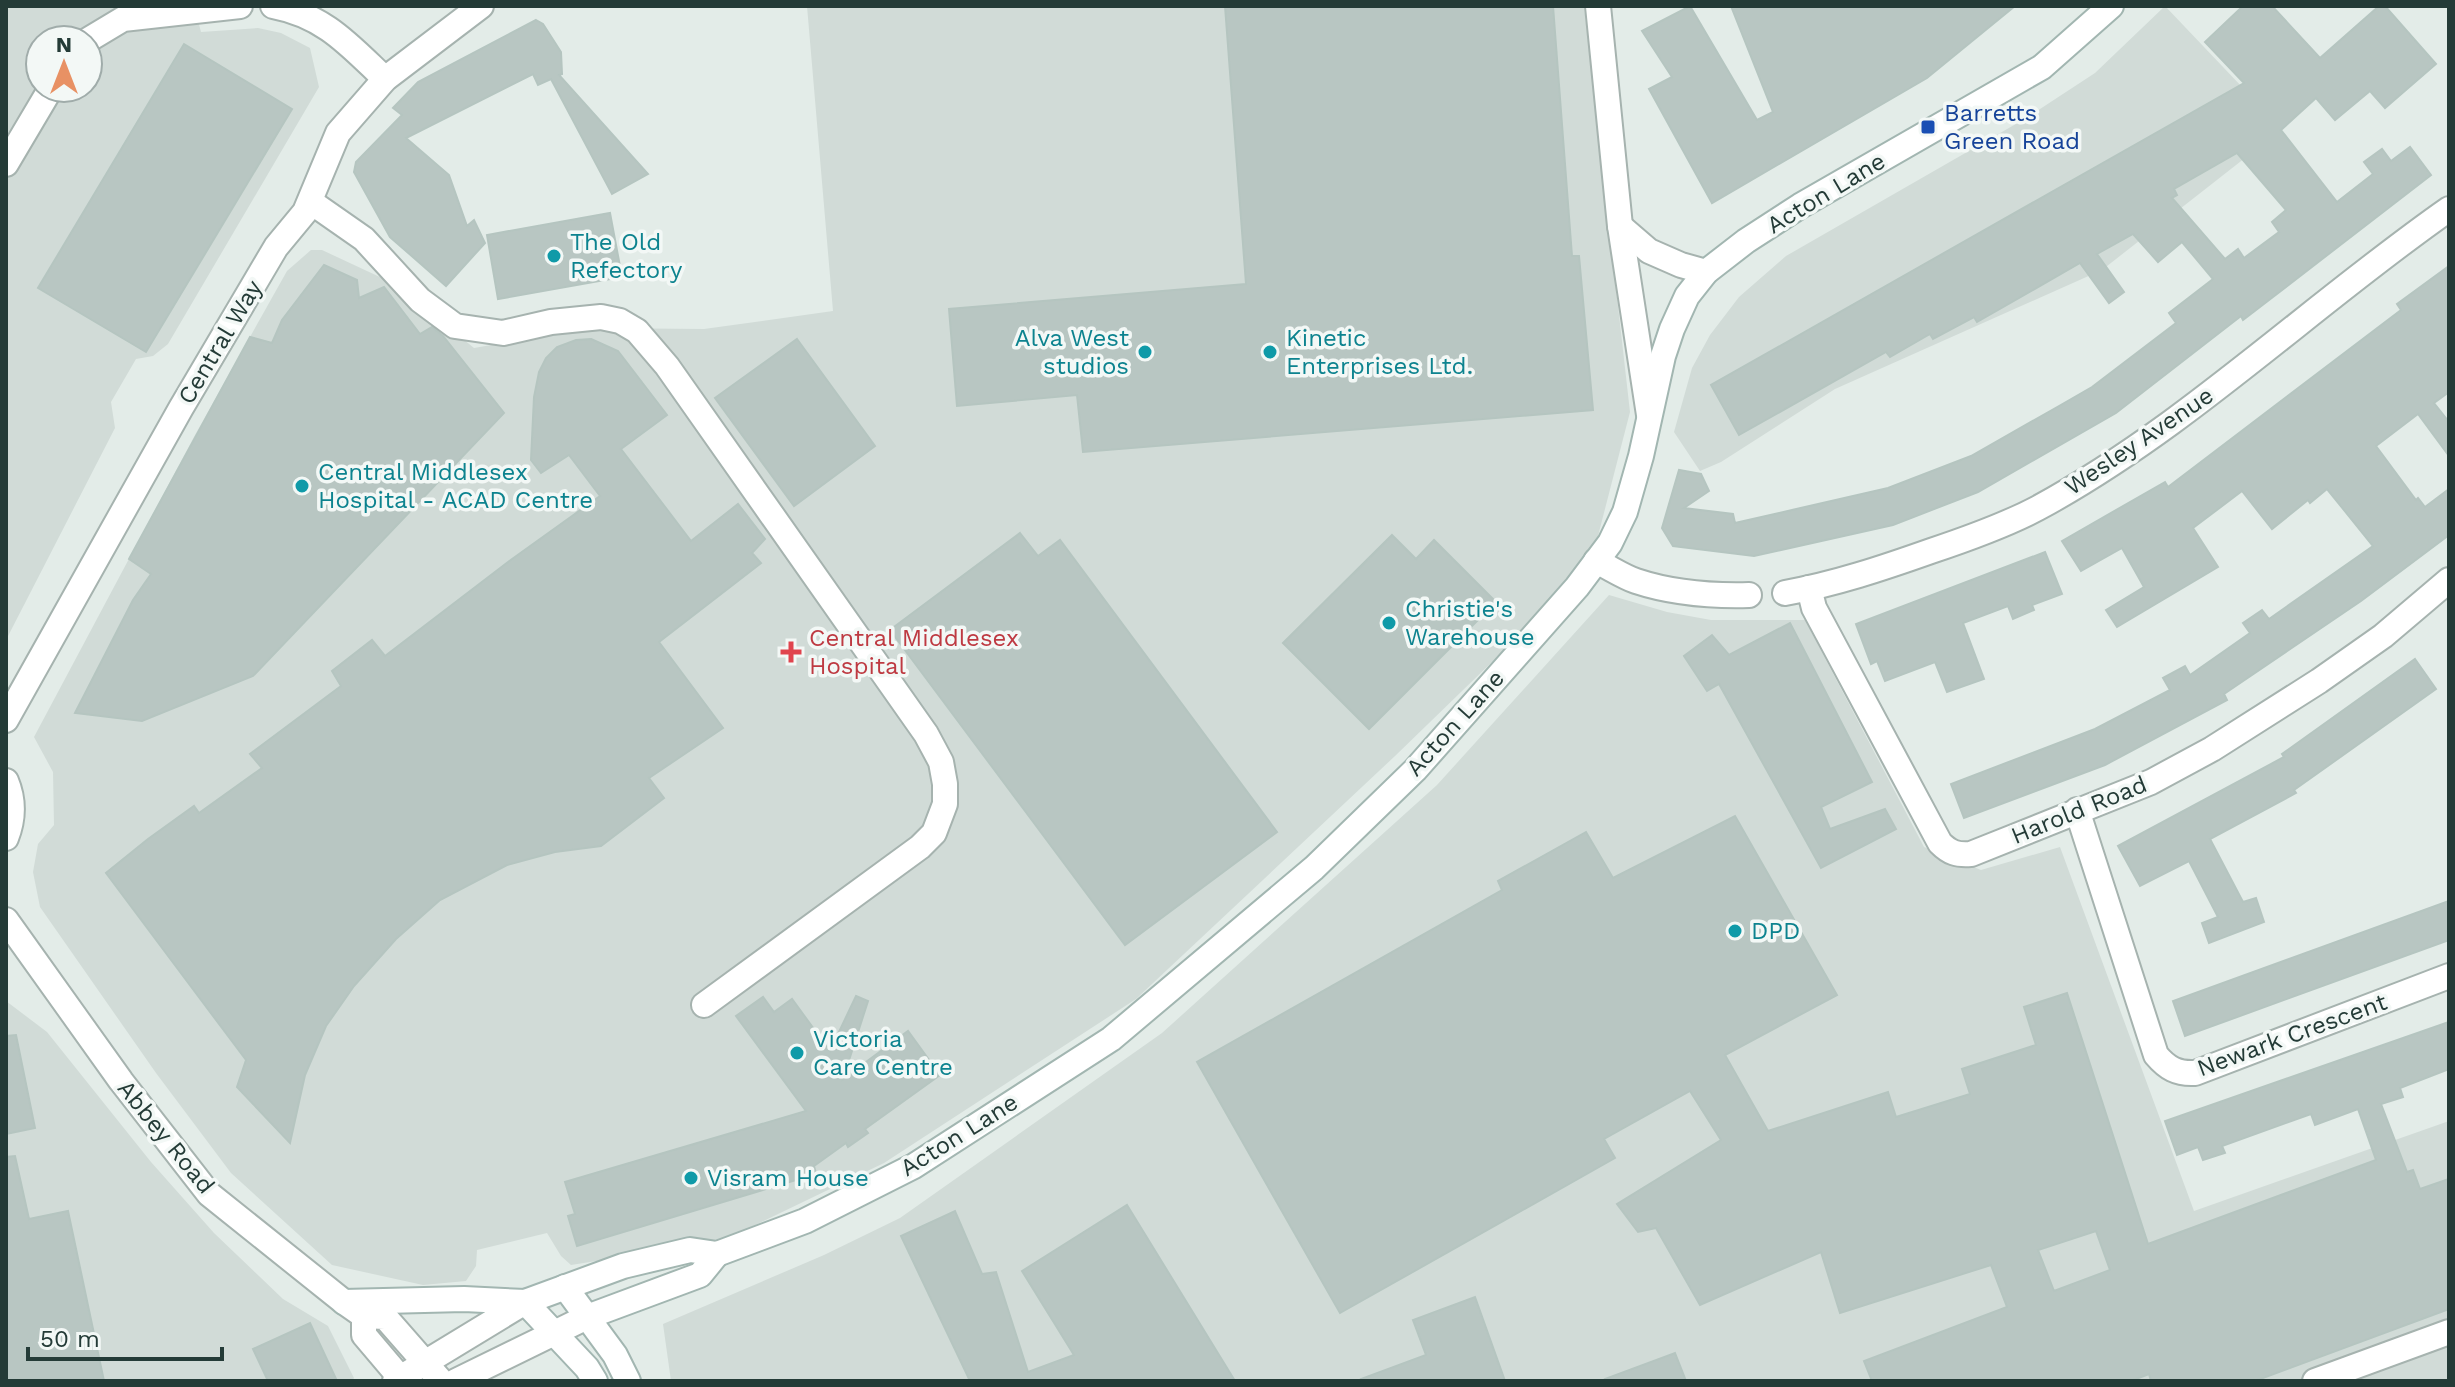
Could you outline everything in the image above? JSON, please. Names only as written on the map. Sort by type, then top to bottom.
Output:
[{"type":"street","points":[[104,27],[121,13],[240,6]]},
{"type":"street","points":[[273,6],[296,10],[324,24],[385,79]]},
{"type":"street","name":"Central Way","points":[[6,720],[197,381],[276,247],[311,202],[338,133],[385,79],[481,6]]},
{"type":"street","points":[[1598,6],[1620,226],[1649,418]]},
{"type":"street","name":"Acton Lane","points":[[525,1302],[623,1266],[690,1250],[717,1254],[805,1221],[914,1166],[1111,1039],[1314,868],[1359,825],[1415,770],[1577,587],[1610,543],[1625,512],[1672,329],[1687,296],[1706,272],[1800,206],[2042,67],[2111,6]]},
{"type":"street","points":[[6,164],[42,104]]},
{"type":"street","points":[[311,202],[364,239],[420,300],[455,326],[503,333],[551,322],[601,317],[620,321],[637,331],[667,366],[926,734],[941,762],[945,804],[934,833],[920,847],[704,1005]]},
{"type":"street","name":"Wesley Avenue","points":[[1797,591],[1885,567],[1964,540],[2035,510],[2101,471],[2232,377],[2449,209]]},
{"type":"street","points":[[1620,226],[1649,251],[1706,272]]},
{"type":"street","points":[[1596,561],[1634,581],[1686,593],[1749,595]]},
{"type":"street","name":"Harold Road","points":[[1797,591],[1814,608],[1940,843],[1958,855],[1971,854],[2151,782],[2260,720],[2383,636],[2449,580]]},
{"type":"street","points":[[6,781],[13,815],[6,838]]},
{"type":"street","name":"Newark Crescent","points":[[2077,810],[2156,1055],[2176,1072],[2195,1073],[2449,976]]},
{"type":"street","name":"Abbey Road","points":[[6,920],[121,1081],[209,1194],[364,1316],[385,1317],[434,1372]]},
{"type":"street","name":"Acton Lane","points":[[456,1381],[587,1317],[700,1275],[717,1254]]},
{"type":"street","points":[[565,1287],[615,1355],[628,1381]]},
{"type":"street","points":[[344,1302],[464,1299],[525,1302],[587,1368],[595,1381]]},
{"type":"street","points":[[364,1316],[364,1335],[399,1380],[434,1372],[525,1302]]},
{"type":"street","points":[[2315,1381],[2449,1332]]},
{"type":"shaded area","points":[[6,6],[194,6],[201,32],[258,28],[281,33],[310,48],[319,87],[168,344],[153,356],[136,359],[111,402],[115,428],[6,640]]},
{"type":"shaded area","name":"Central Middlesex Hospital","points":[[807,6],[1584,6],[1630,412],[1590,567],[1395,756],[1136,999],[884,1163],[722,1241],[571,1265],[561,1256],[547,1233],[477,1250],[476,1266],[466,1281],[423,1285],[332,1265],[231,1173],[156,1073],[40,907],[33,872],[38,844],[54,825],[53,772],[34,737],[195,435],[287,271],[311,250],[322,250],[397,285],[474,348],[591,328],[704,329],[833,311]]},
{"type":"shaded area","points":[[2165,6],[2282,129],[2102,270],[1835,389],[1721,462],[1700,471],[1674,432],[1692,368],[1710,335],[1739,297],[1786,256],[2028,117],[2095,73]]},
{"type":"shaded area","points":[[1609,595],[1667,612],[1711,620],[1805,620],[1924,847],[1981,870],[2060,847],[2194,1211],[2449,1121],[2449,1381],[671,1381],[663,1324],[824,1255],[900,1218],[1162,1033],[1437,785]]},
{"type":"shaded area","points":[[6,1001],[47,1032],[151,1162],[214,1233],[283,1299],[328,1326],[354,1378],[352,1381],[6,1381]]},
{"type":"building","points":[[1225,6],[1553,6],[1572,256],[1579,256],[1593,410],[1083,452],[1077,395],[957,406],[949,309],[1246,284]]},
{"type":"building","points":[[1690,6],[1757,120],[1773,112],[1731,6],[2015,6],[1927,78],[1712,203],[1649,89],[1672,77],[1642,31]]},
{"type":"building","points":[[2243,6],[2272,6],[2320,58],[2379,6],[2385,6],[2436,64],[2385,108],[2370,91],[2335,120],[2316,98],[2281,130],[2337,202],[2373,174],[2364,162],[2382,149],[2391,161],[2410,147],[2431,175],[2116,413],[1978,492],[1893,525],[1754,556],[1673,546],[1662,528],[1679,470],[1701,474],[1709,491],[1684,508],[1733,514],[1735,523],[1888,488],[1971,456],[2059,406],[2092,387],[2176,323],[2169,313],[2213,279],[2182,242],[2158,262],[2133,234],[2097,254],[2124,292],[2109,303],[2080,263],[1977,322],[1974,317],[1933,339],[1930,334],[1890,357],[1886,352],[1739,435],[1711,385],[2244,83],[2205,42]],"holes":[[[2237,153],[2286,210],[2272,222],[2279,232],[2244,258],[2238,249],[2225,259],[2172,198],[2177,195],[2174,189]]]},
{"type":"building","points":[[536,20],[543,24],[561,52],[562,74],[559,75],[648,174],[612,194],[551,79],[538,85],[533,74],[406,138],[449,175],[467,226],[474,220],[485,243],[446,286],[390,237],[354,172],[356,162],[402,115],[393,108],[418,82]]},
{"type":"building","points":[[184,44],[292,109],[146,352],[38,288]]},
{"type":"building","name":"The Old Refectory","points":[[610,213],[622,277],[498,299],[487,235]]},
{"type":"building","name":"Central Middlesex Hospital - ACAD Centre","points":[[324,265],[357,280],[359,298],[384,287],[420,334],[432,327],[443,336],[504,413],[253,676],[142,721],[75,713],[133,600],[151,574],[129,559],[250,337],[272,343],[282,320]]},
{"type":"building","points":[[2449,266],[2449,392],[2434,403],[2449,422],[2449,456],[2418,414],[2376,446],[2416,500],[2418,498],[2425,507],[2449,489],[2449,535],[2361,601],[2224,694],[2227,700],[2105,765],[1964,818],[1951,784],[2095,729],[2170,690],[2163,678],[2185,666],[2190,675],[2250,633],[2243,623],[2262,610],[2269,619],[2373,546],[2327,489],[2272,529],[2242,491],[2193,528],[2218,567],[2117,627],[2106,610],[2144,587],[2122,548],[2081,571],[2062,541],[2165,482],[2168,487],[2401,310],[2397,304]]},
{"type":"building","points":[[591,339],[618,351],[667,415],[621,449],[691,541],[738,504],[765,539],[752,553],[761,563],[659,642],[723,728],[649,778],[664,798],[601,846],[555,852],[507,865],[440,900],[396,939],[354,986],[326,1026],[305,1075],[290,1143],[237,1087],[246,1060],[106,873],[194,806],[199,813],[262,768],[250,754],[341,686],[332,671],[372,640],[385,656],[600,496],[569,455],[541,473],[531,460],[534,397],[539,372],[546,358],[557,347],[576,340]]},
{"type":"building","points":[[797,339],[875,446],[794,506],[715,398]]},
{"type":"building","points":[[1020,533],[1038,556],[1060,540],[1277,832],[1125,945],[890,630]]},
{"type":"building","name":"Christie's Warehouse","points":[[1392,535],[1416,559],[1434,540],[1496,602],[1369,729],[1283,643]]},
{"type":"building","points":[[2045,552],[2062,594],[2032,605],[2034,610],[2013,619],[2008,606],[1963,623],[1984,679],[1947,692],[1935,662],[1885,681],[1877,661],[1871,664],[1856,624]]},
{"type":"building","points":[[1790,623],[1872,782],[1821,807],[1830,829],[1885,809],[1896,829],[1821,868],[1719,684],[1707,691],[1684,656],[1712,635],[1729,655]]},
{"type":"building","points":[[2415,659],[2436,689],[2294,790],[2296,793],[2210,839],[2243,902],[2256,898],[2264,922],[2209,943],[2202,923],[2218,917],[2189,861],[2140,886],[2118,846],[2284,757],[2282,754]]},
{"type":"building","points":[[1735,816],[1837,995],[1725,1055],[1768,1131],[1888,1092],[1896,1117],[1970,1094],[1962,1069],[2036,1045],[2024,1007],[2067,993],[2148,1244],[2376,1160],[2358,1109],[2315,1125],[2311,1114],[2222,1146],[2225,1153],[2203,1160],[2198,1147],[2177,1155],[2165,1121],[2449,1022],[2449,1069],[2400,1088],[2403,1097],[2381,1104],[2407,1172],[2413,1170],[2420,1189],[2449,1179],[2449,1309],[2255,1381],[2151,1381],[2149,1374],[2131,1381],[1872,1381],[1864,1361],[2007,1307],[1991,1265],[1840,1313],[1821,1252],[1700,1305],[1656,1228],[1638,1232],[1617,1204],[1721,1140],[1690,1091],[1604,1139],[1615,1158],[1340,1313],[1197,1062],[1502,890],[1498,881],[1586,832],[1613,878]],"holes":[[[2096,1231],[2110,1270],[2054,1291],[2038,1250]]]},
{"type":"building","points":[[2449,901],[2449,940],[2185,1036],[2173,1001]]},
{"type":"building","points":[[856,996],[868,1001],[843,1079],[908,1031],[940,1075],[865,1129],[868,1133],[848,1147],[846,1143],[814,1166],[816,1174],[577,1246],[568,1216],[575,1214],[565,1182],[806,1111],[736,1016],[763,997],[774,1012],[792,999],[830,1051]]},
{"type":"building","points":[[16,1035],[35,1128],[6,1134],[6,1036]]},
{"type":"building","points":[[15,1156],[29,1219],[68,1211],[104,1381],[6,1381],[6,1157]]},
{"type":"building","points":[[1127,1205],[1235,1381],[970,1381],[901,1236],[955,1211],[982,1274],[996,1272],[1028,1372],[1074,1355],[1022,1271]]},
{"type":"building","points":[[1475,1297],[1505,1381],[1362,1381],[1426,1355],[1413,1320]]},
{"type":"building","points":[[310,1323],[337,1381],[268,1381],[253,1349]]},
{"type":"building","points":[[1675,1353],[1686,1381],[1605,1379]]},
{"type":"place","name":"Barretts Green Road","points":[[1928,127]]},
{"type":"place","name":"The Old Refectory","points":[[554,256]]},
{"type":"place","name":"Alva West studios","points":[[1145,352]]},
{"type":"place","name":"Kinetic Enterprises Ltd.","points":[[1270,352]]},
{"type":"place","name":"Central Middlesex Hospital - ACAD Centre","points":[[302,486]]},
{"type":"place","name":"Christie's Warehouse","points":[[1389,623]]},
{"type":"place","name":"Central Middlesex Hospital","points":[[791,652]]},
{"type":"place","name":"DPD","points":[[1735,931]]},
{"type":"place","name":"Victoria Care Centre","points":[[797,1053]]},
{"type":"place","name":"Visram House","points":[[691,1178]]}]
